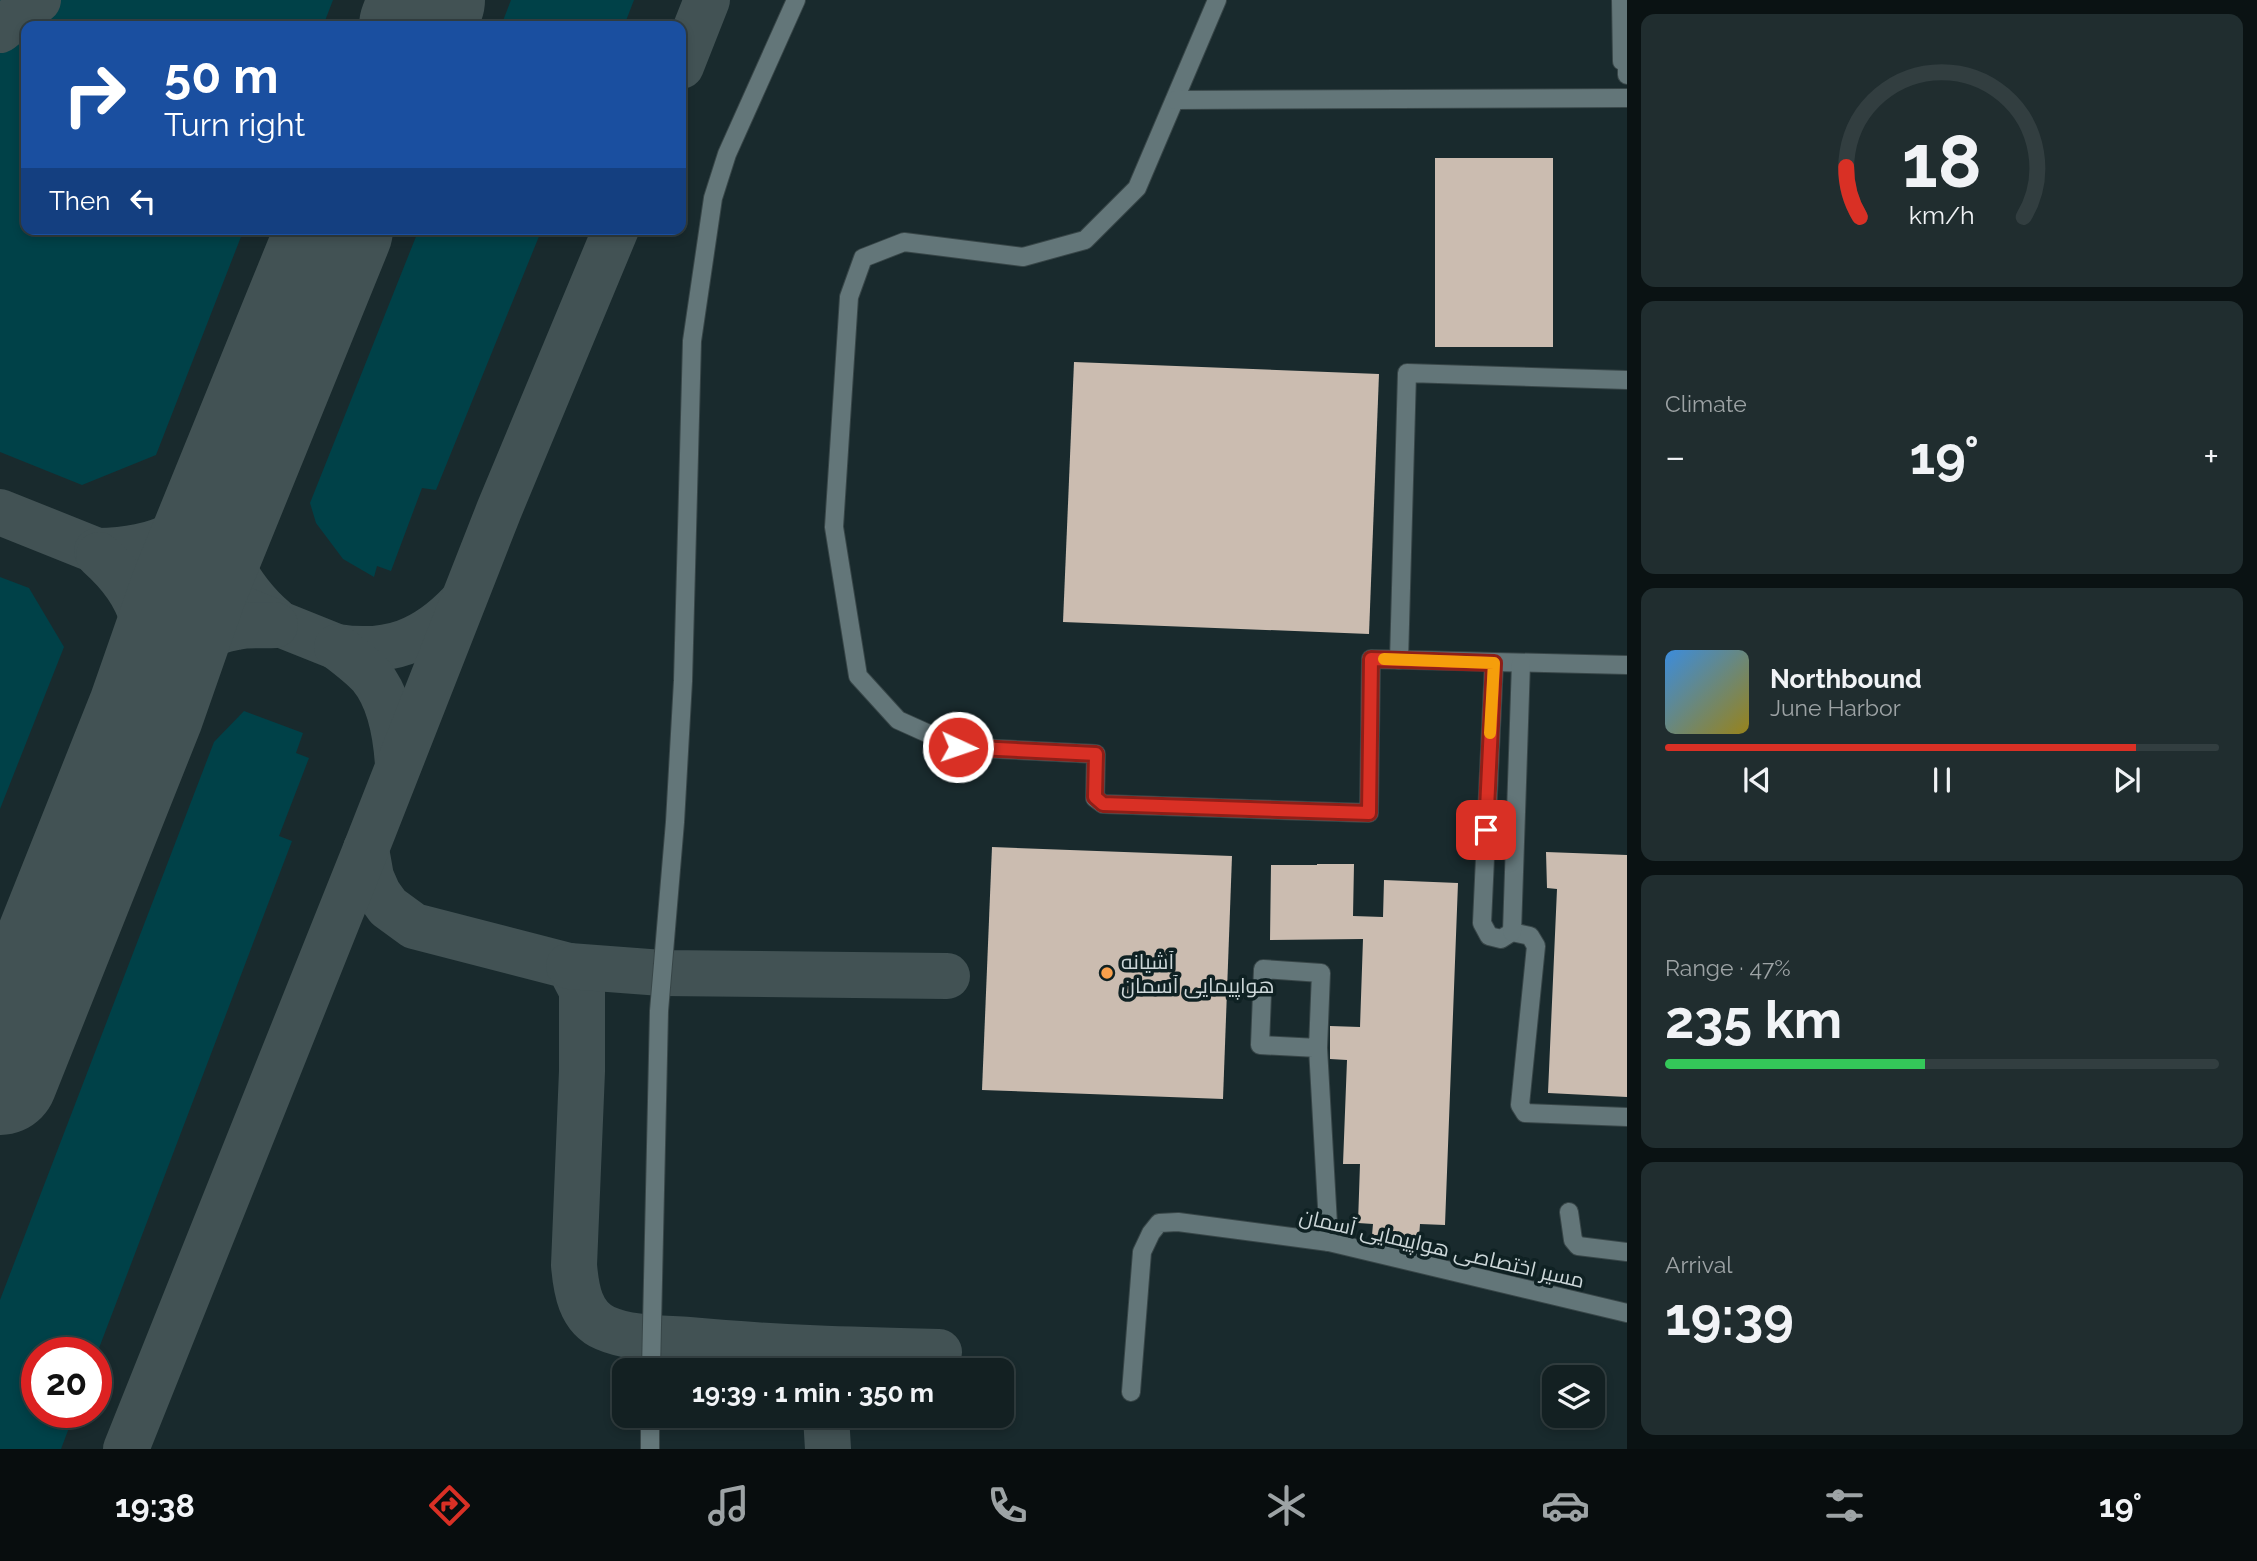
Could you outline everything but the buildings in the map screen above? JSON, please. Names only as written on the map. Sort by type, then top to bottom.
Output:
[{"type":"street","points":[[651,1358],[659,1011],[675,822],[683,681],[692,341],[713,198],[727,154],[796,0]]},
{"type":"street","points":[[1217,0],[1137,188],[1085,240],[1023,257],[904,242],[863,258],[849,297],[834,527],[858,676],[898,720],[958,747],[1096,754],[1095,797],[1103,804],[1369,813],[1371,659],[1627,666]]},
{"type":"street","points":[[1621,0],[1622,61],[1627,64],[1627,75]]},
{"type":"street","points":[[1175,100],[1627,98]]},
{"type":"street","points":[[1399,660],[1407,373],[1627,380]]},
{"type":"street","points":[[1494,663],[1482,923],[1489,936],[1501,939],[1512,932],[1530,936],[1535,946],[1520,1105],[1525,1113],[1627,1117]]},
{"type":"street","points":[[1512,932],[1521,663]]},
{"type":"street","points":[[1487,806],[1516,808]]},
{"type":"street","points":[[1318,1048],[1260,1045],[1263,969],[1321,973],[1318,1048],[1329,1242]]},
{"type":"street","points":[[1569,1212],[1573,1240],[1578,1247],[1627,1252]]},
{"type":"street","name":"مسیر اختصاصی هواپیمایی آسمان","points":[[1131,1392],[1142,1252],[1159,1223],[1178,1222],[1329,1242],[1627,1314]]},
{"type":"street","points":[[650,1428],[650,1449]]},
{"type":"shaded area","points":[[0,0],[333,0],[325,21],[21,21],[21,235],[242,235],[156,455],[82,485],[0,452]]},
{"type":"shaded area","points":[[511,0],[634,0],[626,21],[503,21]]},
{"type":"shaded area","points":[[417,235],[540,235],[436,490],[422,488],[391,571],[377,566],[374,577],[343,559],[316,523],[310,503]]},
{"type":"shaded area","points":[[0,577],[29,588],[64,647],[0,809]]},
{"type":"shaded area","points":[[244,711],[303,733],[296,753],[309,758],[279,836],[292,841],[103,1337],[21,1337],[21,1428],[69,1428],[61,1449],[0,1449],[0,1300],[214,742]]},
{"type":"taxiway","points":[[0,30],[38,0]]},
{"type":"taxiway","points":[[686,53],[707,0]]},
{"type":"taxiway","points":[[126,1449],[499,510],[614,235]]},
{"type":"taxiway","points":[[97,551],[141,547],[174,535],[203,514],[234,483]]},
{"type":"taxiway","points":[[224,506],[228,548],[234,570],[250,594],[275,620]]},
{"type":"taxiway","points":[[0,512],[337,647],[373,649],[405,642],[434,627],[461,603]]},
{"type":"taxiway","points":[[99,555],[117,573],[139,608],[147,645],[146,711]]},
{"type":"taxiway","points":[[161,669],[187,648],[214,633],[241,626],[275,625]]},
{"type":"taxiway","points":[[337,647],[359,664],[378,685],[394,729],[398,764]]},
{"type":"taxiway","points":[[366,849],[371,877],[378,893],[388,907],[414,926],[569,966],[582,991],[582,1071],[574,1265],[581,1301],[590,1317],[615,1332],[646,1337],[783,1347],[939,1352]]},
{"type":"taxiway","points":[[569,966],[662,973],[947,976]]},
{"type":"taxiway","points":[[827,1428],[828,1449]]},
{"type":"runway","points":[[419,21],[427,0]]},
{"type":"runway","points":[[0,1077],[146,711],[189,588],[333,235]]},
{"type":"slow traffic","points":[[1384,659],[1494,663],[1490,733]]},
{"type":"place","name":"آشیانه هواپیمایی آسمان","points":[[1107,973]]},
{"type":"route","points":[[958,747],[1096,754],[1095,797],[1103,804],[1369,813],[1371,659],[1494,663],[1486,830]]}]
